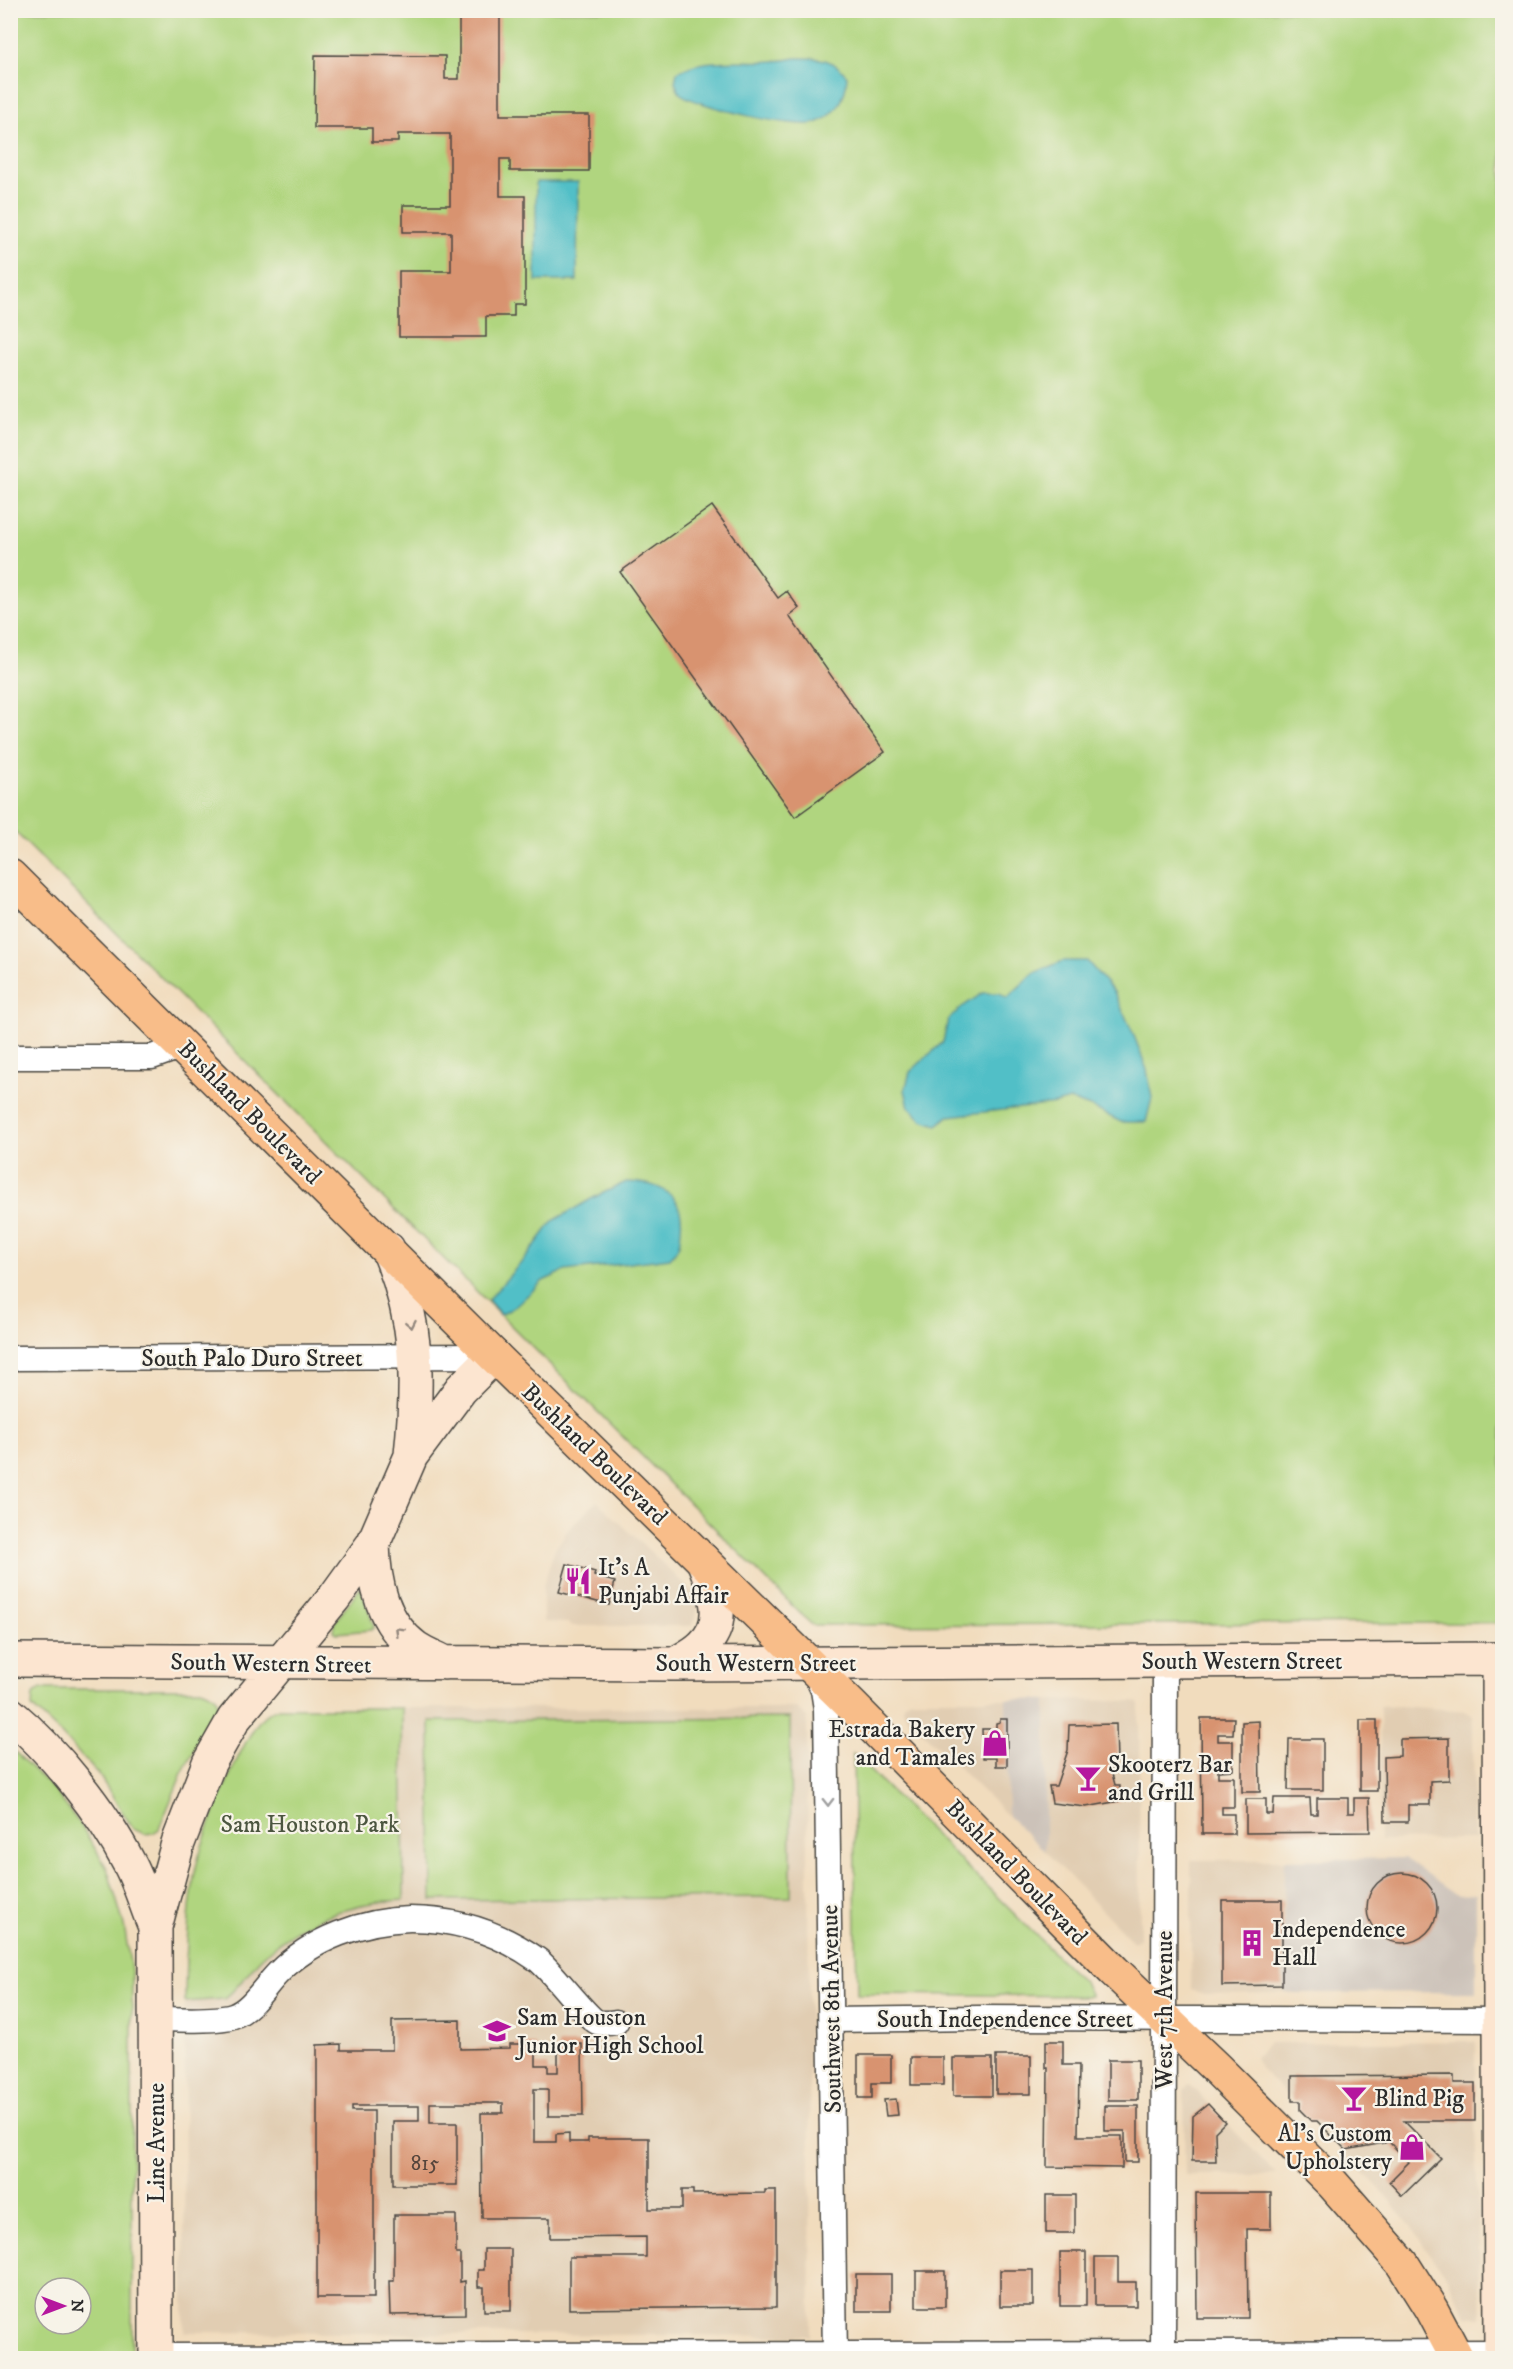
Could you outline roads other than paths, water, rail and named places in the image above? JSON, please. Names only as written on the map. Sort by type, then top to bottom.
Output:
[{"type":"main road","name":"Bushland Boulevard","points":[[10,876],[494,1356],[809,1663],[1163,2018],[1332,2183],[1388,2244],[1416,2282],[1455,2355]]},
{"type":"main road","points":[[388,1249],[408,1307],[416,1357],[416,1408],[411,1456]]},
{"type":"main road","points":[[447,1664],[416,1648],[392,1624],[380,1600],[374,1572],[373,1544],[411,1456],[461,1389],[494,1356]]},
{"type":"main road","name":"Line Avenue","points":[[156,2357],[155,1928],[178,1843],[209,1763],[234,1719],[313,1626],[373,1544]]},
{"type":"main road","points":[[675,1664],[702,1647],[717,1623],[715,1589],[703,1560]]},
{"type":"main road","points":[[1501,1659],[1501,2354]]},
{"type":"main road","name":"South Western Street","points":[[10,1660],[675,1664],[1501,1659]]},
{"type":"main road","name":"Line Avenue","points":[[10,1714],[62,1767],[95,1809],[129,1863],[155,1928]]},
{"type":"street","points":[[10,1057],[152,1057],[183,1046]]},
{"type":"street","name":"South Palo Duro Street","points":[[10,1358],[494,1356]]},
{"type":"street","name":"West 7th Avenue","points":[[1163,2356],[1165,1662]]},
{"type":"street","name":"Southwest 8th Avenue","points":[[809,1663],[823,1690],[826,1709],[835,2356]]},
{"type":"street","points":[[156,2019],[232,2017],[244,2009],[281,1970],[315,1946],[352,1929],[381,1922],[410,1919],[459,1924],[502,1938],[540,1962],[564,1985],[593,2019],[602,2023],[616,2022]]},
{"type":"street","name":"South Independence Street","points":[[832,2020],[1163,2018],[1501,2020]]},
{"type":"street","points":[[156,2357],[1501,2354]]},
{"type":"water","points":[[812,58],[830,62],[847,76],[843,98],[824,120],[806,124],[748,116],[690,99],[681,94],[675,82],[677,72],[711,62],[771,61]]},
{"type":"water","points":[[536,182],[578,182],[577,281],[536,281]]},
{"type":"water","points":[[1063,961],[1087,961],[1114,992],[1147,1070],[1152,1098],[1146,1122],[1121,1122],[1070,1100],[1056,1104],[949,1116],[937,1125],[922,1120],[909,1107],[905,1090],[910,1072],[943,1042],[948,1020],[983,993],[1000,993],[1007,998],[1034,973]]},
{"type":"water","points":[[626,1182],[658,1187],[674,1198],[681,1217],[681,1229],[678,1248],[670,1258],[565,1271],[543,1281],[516,1306],[501,1315],[488,1300],[527,1256],[553,1221]]},
{"type":"place","name":"It's A Punjabi Affair","points":[[578,1581]]},
{"type":"place","name":"Estrada Bakery and Tamales","points":[[995,1743]]},
{"type":"place","name":"Skooterz Bar and Grill","points":[[1088,1778]]},
{"type":"place","name":"Independence Hall","points":[[1252,1943]]},
{"type":"place","name":"Sam Houston Junior High School","points":[[497,2031]]},
{"type":"place","name":"Blind Pig","points":[[1354,2098]]},
{"type":"place","name":"Al's Custom Upholstery","points":[[1412,2147]]},
{"type":"park label","name":"Sam Houston Park","points":[[310,1824]]}]
